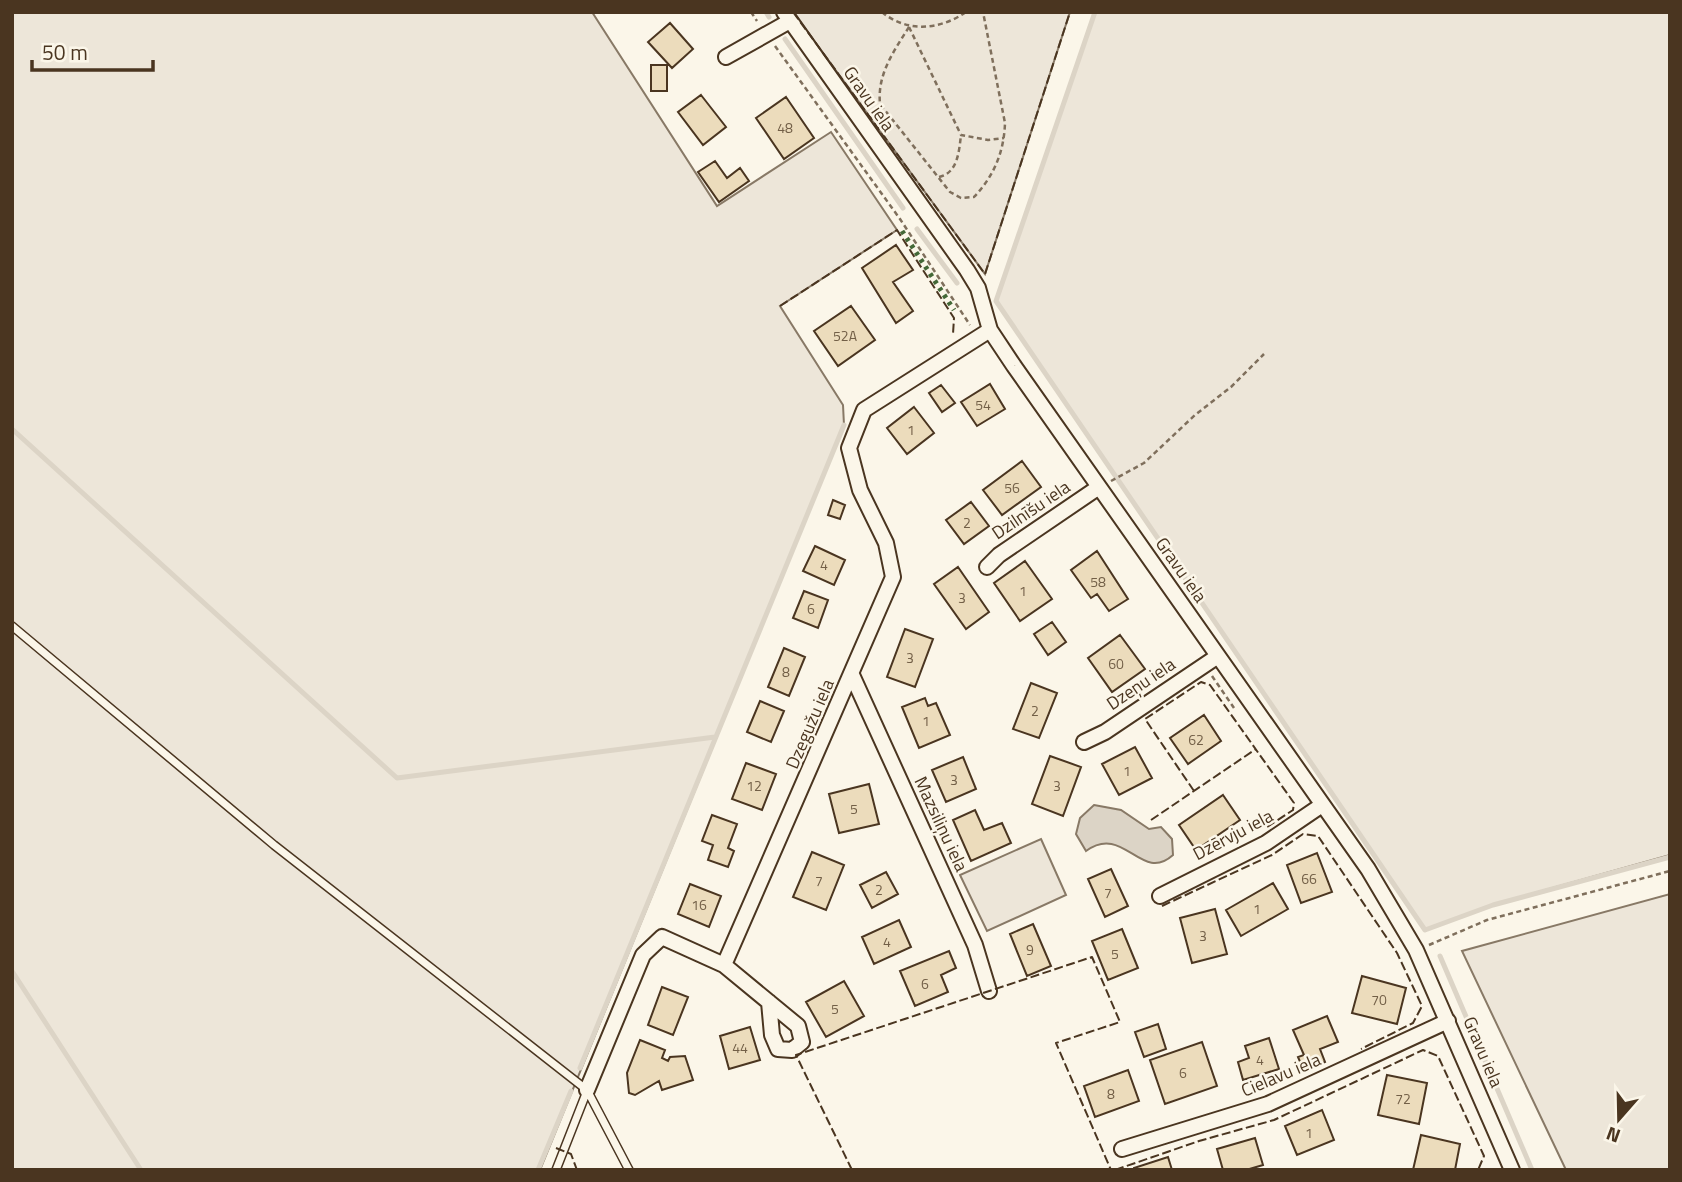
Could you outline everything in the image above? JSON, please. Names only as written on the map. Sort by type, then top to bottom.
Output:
[{"type":"street","points":[[726,57],[767,34],[787,16]]},
{"type":"street","name":"Gravu iela","points":[[787,16],[967,270],[978,288],[984,334],[1099,487],[1368,869],[1416,950],[1512,1170]]},
{"type":"street","name":"Dzegužu iela","points":[[724,965],[893,577],[886,543],[860,490],[849,448],[864,410],[984,334]]},
{"type":"street","name":"Dzilnīšu iela","points":[[987,567],[999,555],[1099,487]]},
{"type":"street","name":"Dzeņu iela","points":[[1084,742],[1105,732],[1218,656]]},
{"type":"street","name":"Mazsiliņu iela","points":[[852,675],[975,945],[989,991]]},
{"type":"street","name":"Dzērvju iela","points":[[1160,896],[1266,843],[1321,805]]},
{"type":"street","points":[[587,1090],[643,955],[662,937],[724,965],[769,1002]]},
{"type":"street","name":"Cielavu iela","points":[[1122,1149],[1268,1104],[1448,1021]]},
{"type":"lane","points":[[12,626],[274,845],[587,1090],[629,1170]]},
{"type":"lane","points":[[556,1170],[587,1090]]},
{"type":"path","points":[[751,12],[984,334]]},
{"type":"path","points":[[882,12],[909,27],[938,26],[966,12]]},
{"type":"path","points":[[909,27],[887,64],[878,90],[880,104],[950,192],[961,198],[974,197],[986,184],[997,164],[1004,138],[1004,123],[983,12]]},
{"type":"path","points":[[909,27],[961,135],[954,167],[947,175],[938,177]]},
{"type":"path","points":[[961,135],[988,140],[1004,138]]},
{"type":"path","points":[[1099,487],[1144,463],[1195,415],[1231,387],[1264,354]]},
{"type":"path","points":[[1204,665],[1236,710]]},
{"type":"path","points":[[1416,950],[1487,920],[1670,871]]},
{"type":"shaded area","points":[[12,12],[592,12],[717,206],[831,132],[897,230],[780,306],[843,405],[844,425],[540,1170],[12,1170]]},
{"type":"shaded area","points":[[793,12],[1070,12],[985,274]]},
{"type":"shaded area","points":[[1095,12],[1670,12],[1670,855],[1496,904],[1425,930],[996,301]]},
{"type":"shaded area","points":[[1094,805],[1121,810],[1149,829],[1161,827],[1172,839],[1173,855],[1162,862],[1151,863],[1111,844],[1099,844],[1086,851],[1076,834],[1080,818]]},
{"type":"shaded area","points":[[1041,839],[1066,895],[987,931],[960,875]]},
{"type":"shaded area","points":[[1670,894],[1670,1170],[1566,1170],[1462,951]]},
{"type":"building","points":[[670,23],[693,49],[672,68],[648,42]]},
{"type":"building","points":[[651,65],[667,65],[667,91],[651,91]]},
{"type":"building","points":[[701,95],[726,127],[703,145],[678,112]]},
{"type":"building","points":[[786,97],[814,138],[784,159],[756,118]]},
{"type":"building","points":[[715,161],[727,178],[740,168],[749,181],[719,202],[698,172]]},
{"type":"building","points":[[896,245],[913,270],[893,282],[913,311],[896,323],[862,268]]},
{"type":"building","points":[[851,306],[875,340],[838,366],[814,331]]},
{"type":"building","points":[[990,384],[1005,409],[977,426],[961,402]]},
{"type":"building","points":[[941,385],[955,403],[942,412],[929,393]]},
{"type":"building","points":[[914,407],[934,433],[907,454],[887,428]]},
{"type":"building","points":[[1022,461],[1041,487],[1002,515],[983,490]]},
{"type":"building","points":[[833,500],[845,505],[840,519],[828,515]]},
{"type":"building","points":[[971,502],[989,526],[964,544],[946,520]]},
{"type":"building","points":[[815,546],[845,560],[834,585],[803,571]]},
{"type":"building","points":[[1097,551],[1128,599],[1109,611],[1097,594],[1091,598],[1071,570]]},
{"type":"building","points":[[1025,561],[1052,599],[1020,621],[994,583]]},
{"type":"building","points":[[958,567],[989,612],[966,629],[934,584]]},
{"type":"building","points":[[804,591],[828,600],[818,628],[793,618]]},
{"type":"building","points":[[1052,622],[1066,642],[1048,655],[1034,634]]},
{"type":"building","points":[[905,629],[933,639],[915,687],[887,677]]},
{"type":"building","points":[[1120,635],[1145,669],[1112,692],[1088,658]]},
{"type":"building","points":[[784,648],[805,657],[789,696],[768,687]]},
{"type":"building","points":[[1031,683],[1057,693],[1039,738],[1013,729]]},
{"type":"building","points":[[925,698],[928,706],[936,703],[950,735],[919,748],[902,707]]},
{"type":"building","points":[[760,701],[784,711],[771,742],[747,732]]},
{"type":"building","points":[[1204,715],[1221,741],[1188,764],[1170,738]]},
{"type":"building","points":[[1135,747],[1152,778],[1119,795],[1102,764]]},
{"type":"building","points":[[1050,756],[1081,767],[1063,816],[1032,804]]},
{"type":"building","points":[[963,757],[976,789],[946,802],[932,770]]},
{"type":"building","points":[[746,763],[776,774],[762,810],[732,799]]},
{"type":"building","points":[[869,784],[879,824],[839,833],[829,794]]},
{"type":"building","points":[[1223,795],[1240,820],[1196,850],[1179,825]]},
{"type":"building","points":[[975,810],[984,830],[1002,823],[1011,843],[971,861],[953,820]]},
{"type":"building","points":[[712,815],[737,824],[728,848],[734,851],[728,867],[708,860],[713,845],[702,841]]},
{"type":"building","points":[[812,852],[844,865],[826,910],[793,897]]},
{"type":"building","points":[[1317,853],[1332,892],[1301,903],[1287,865]]},
{"type":"building","points":[[1111,869],[1128,906],[1105,917],[1088,879]]},
{"type":"building","points":[[886,872],[898,894],[872,908],[860,885]]},
{"type":"building","points":[[1273,883],[1288,909],[1241,936],[1226,910]]},
{"type":"building","points":[[690,884],[721,896],[709,927],[678,914]]},
{"type":"building","points":[[1215,909],[1227,954],[1192,963],[1180,918]]},
{"type":"building","points":[[899,920],[911,947],[874,964],[862,937]]},
{"type":"building","points":[[1033,924],[1051,966],[1027,976],[1010,934]]},
{"type":"building","points":[[1122,929],[1138,968],[1108,980],[1092,941]]},
{"type":"building","points":[[949,951],[956,968],[941,975],[948,992],[915,1006],[900,971]]},
{"type":"building","points":[[1362,976],[1406,988],[1397,1024],[1352,1013]]},
{"type":"building","points":[[844,981],[864,1016],[826,1037],[806,1002]]},
{"type":"building","points":[[662,987],[688,997],[673,1035],[648,1025]]},
{"type":"building","points":[[1327,1016],[1338,1042],[1320,1049],[1325,1062],[1304,1071],[1298,1057],[1304,1055],[1293,1030]]},
{"type":"building","points":[[1158,1024],[1166,1049],[1144,1057],[1135,1032]]},
{"type":"building","points":[[750,1027],[760,1060],[729,1069],[720,1036]]},
{"type":"building","points":[[1269,1038],[1279,1069],[1243,1080],[1238,1062],[1249,1058],[1245,1046]]},
{"type":"building","points":[[640,1040],[665,1050],[662,1058],[668,1061],[670,1057],[685,1056],[693,1080],[662,1090],[659,1081],[635,1095],[629,1093],[627,1073]]},
{"type":"building","points":[[1202,1042],[1217,1086],[1165,1104],[1150,1060]]},
{"type":"building","points":[[1128,1070],[1139,1101],[1095,1117],[1084,1086]]},
{"type":"building","points":[[1387,1075],[1427,1083],[1419,1124],[1378,1115]]},
{"type":"building","points":[[1322,1110],[1334,1140],[1297,1155],[1285,1126]]},
{"type":"building","points":[[1421,1135],[1460,1144],[1455,1170],[1413,1170]]},
{"type":"building","points":[[1255,1138],[1263,1165],[1246,1170],[1223,1170],[1217,1149]]},
{"type":"building","points":[[1168,1157],[1172,1170],[1134,1170],[1134,1168]]},
{"type":"waterway","points":[[766,12],[769,17]]},
{"type":"waterway","points":[[1095,12],[996,301],[1425,930],[1493,905],[1670,857]]},
{"type":"waterway","points":[[785,39],[903,208]]},
{"type":"waterway","points":[[917,229],[957,283]]},
{"type":"waterway","points":[[580,1068],[844,425]]},
{"type":"waterway","points":[[12,429],[397,778],[715,737]]},
{"type":"waterway","points":[[1440,956],[1532,1170]]},
{"type":"waterway","points":[[12,971],[141,1170]]},
{"type":"waterway","points":[[538,1170],[571,1091]]},
{"type":"hedge","points":[[902,231],[954,310]]},
{"type":"fence","points":[[793,12],[985,274],[1070,12]]},
{"type":"fence","points":[[780,306],[897,230],[954,318],[953,334]]},
{"type":"fence","points":[[1194,791],[1145,719],[1201,682],[1210,685],[1294,803],[1293,810],[1267,827]]},
{"type":"fence","points":[[1151,820],[1256,749]]},
{"type":"fence","points":[[1162,906],[1272,855],[1303,834],[1318,836],[1397,953],[1422,1006],[1413,1023],[1361,1049]]},
{"type":"fence","points":[[852,1170],[796,1055],[1092,957],[1120,1022],[1056,1043],[1111,1170]]},
{"type":"fence","points":[[1115,1170],[1199,1141],[1274,1120],[1423,1050],[1438,1056],[1484,1156],[1478,1170]]},
{"type":"fence","points":[[556,1148],[571,1154],[577,1170]]}]
